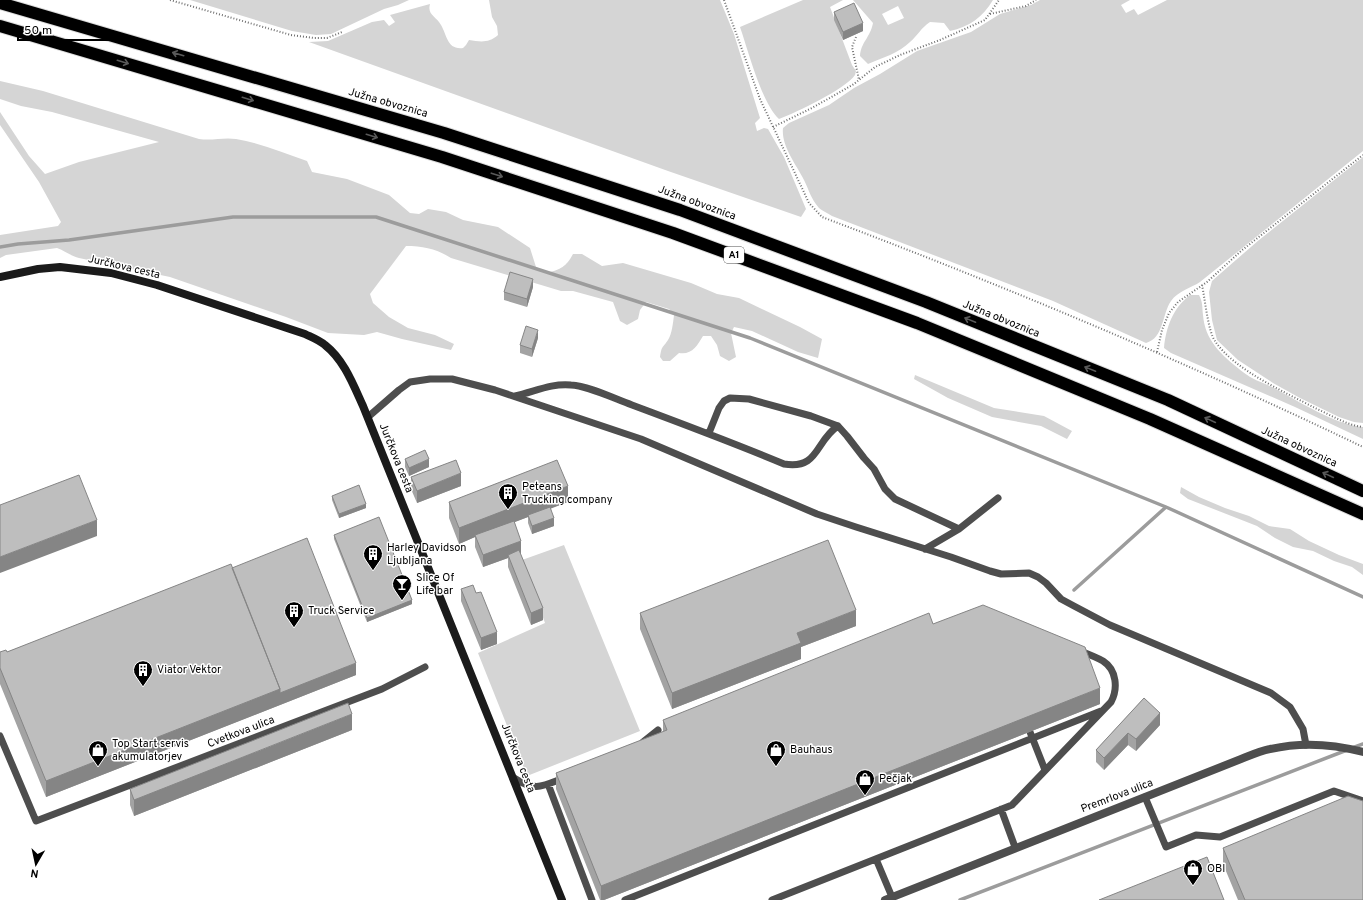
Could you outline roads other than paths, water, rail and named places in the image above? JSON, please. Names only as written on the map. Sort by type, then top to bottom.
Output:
[{"type":"highway","name":"Južna obvoznica","points":[[0,3],[444,133],[680,210],[926,302],[1168,400],[1363,491]]},
{"type":"highway","name":"A1","points":[[0,26],[442,157],[673,233],[932,329],[1150,418],[1363,514]]},
{"type":"street","name":"Jurčkova cesta","points":[[0,276],[38,269],[60,267],[111,273],[136,279],[305,334],[324,344],[340,359],[349,374],[368,417],[562,900]]},
{"type":"street","name":"Premrlova ulica","points":[[890,899],[1015,848],[1270,749],[1306,745],[1334,746],[1363,752]]},
{"type":"lane","points":[[368,417],[410,382],[430,379],[452,379],[513,396],[640,439],[817,514],[856,528],[925,548],[1001,574],[1029,573],[1038,577],[1061,599],[1074,606],[1110,624],[1271,694],[1290,707],[1303,729],[1306,745]]},
{"type":"lane","points":[[513,396],[529,393],[546,387],[573,385],[594,391],[709,433],[784,464],[793,466],[806,463],[833,429],[838,426]]},
{"type":"lane","points":[[709,433],[719,408],[724,401],[730,398],[749,399],[811,416],[838,426],[874,469],[885,489],[894,499],[960,529]]},
{"type":"lane","points":[[925,548],[960,529],[998,498]]},
{"type":"lane","points":[[772,900],[1012,805],[1103,710],[1114,696],[1116,682],[1107,664],[1074,648]]},
{"type":"lane","name":"Cvetkova ulica","points":[[0,736],[36,821],[382,689],[425,668]]},
{"type":"lane","points":[[625,900],[1032,735],[1103,710]]},
{"type":"lane","points":[[637,746],[658,730]]},
{"type":"lane","points":[[1032,735],[1046,770]]},
{"type":"lane","points":[[514,778],[530,787],[536,787],[568,776]]},
{"type":"lane","points":[[548,784],[592,900]]},
{"type":"lane","points":[[1145,798],[1166,847],[1196,835],[1220,837],[1334,792],[1363,801]]},
{"type":"lane","points":[[1001,809],[1015,848]]},
{"type":"lane","points":[[876,859],[890,899]]},
{"type":"waterway","points":[[0,247],[69,240],[233,217],[376,217],[750,338],[1166,507],[1363,597]]},
{"type":"waterway","points":[[1074,590],[1166,507]]},
{"type":"waterway","points":[[1352,748],[1363,744]]},
{"type":"waterway","points":[[960,900],[1347,750]]},
{"type":"place","name":"Peteans Trucking company","points":[[508,510]]},
{"type":"place","name":"Harley Davidson Ljubljana","points":[[373,571]]},
{"type":"place","name":"Slice Of Life bar","points":[[402,601]]},
{"type":"place","name":"Truck Service","points":[[294,628]]},
{"type":"place","name":"Viator Vektor","points":[[143,687]]},
{"type":"place","name":"Top Start servis akumulatorjev","points":[[98,767]]},
{"type":"place","name":"Bauhaus","points":[[776,767]]},
{"type":"place","name":"Pečjak","points":[[865,796]]},
{"type":"place","name":"OBI","points":[[1193,886]]}]
